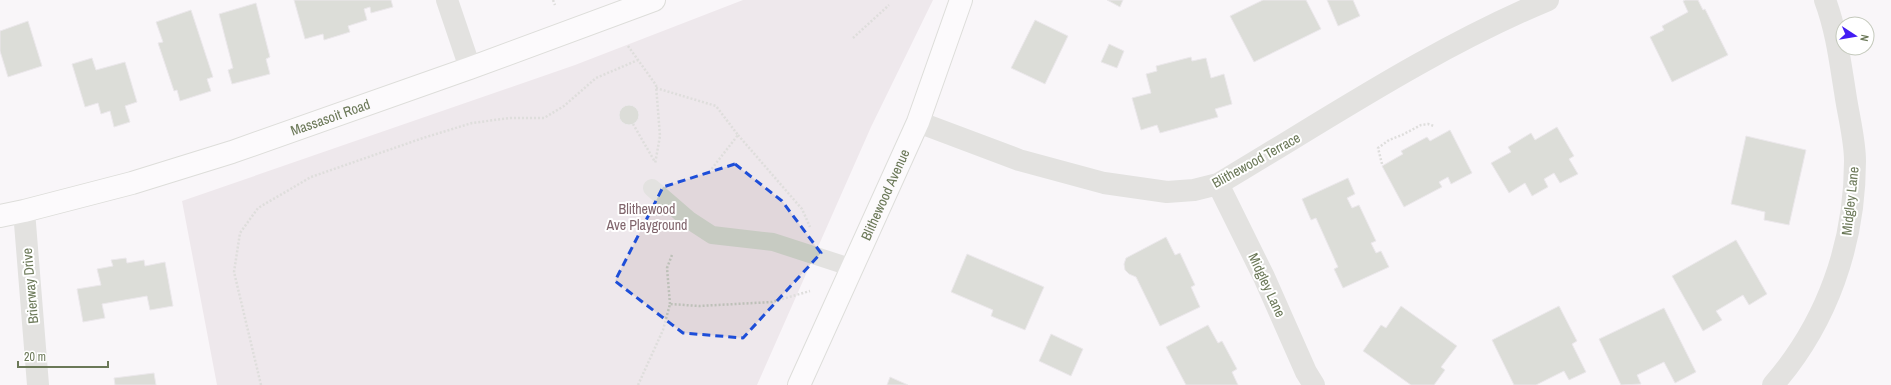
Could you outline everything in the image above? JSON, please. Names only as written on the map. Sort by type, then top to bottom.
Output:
[{"type":"main road","name":"Massasoit Road","points":[[0,216],[132,183],[232,152],[470,68],[654,0]]},
{"type":"main road","name":"Blithewood Avenue","points":[[799,385],[918,122],[961,0]]},
{"type":"street","points":[[447,0],[470,68]]},
{"type":"street","name":"Blithewood Terrace","points":[[918,122],[1019,160],[1104,183],[1166,192],[1194,190],[1218,184],[1410,68],[1517,13],[1548,0]]},
{"type":"street","name":"Midgley Lane","points":[[1773,385],[1795,358],[1809,336],[1821,311],[1835,280],[1844,251],[1850,221],[1855,160],[1840,55],[1825,0]]},
{"type":"street","name":"Midgley Lane","points":[[1218,184],[1264,277],[1306,372],[1314,385]]},
{"type":"street","name":"Brierway Drive","points":[[24,211],[38,385]]},
{"type":"lane","points":[[652,188],[689,220],[712,236],[773,242],[853,268]]},
{"type":"path","points":[[552,0],[554,5]]},
{"type":"path","points":[[853,38],[889,5]]},
{"type":"path","points":[[628,46],[656,85],[660,136],[652,188]]},
{"type":"path","points":[[260,385],[234,272],[240,233],[258,208],[311,177],[423,138],[472,123],[510,118],[544,118],[564,106],[596,78],[638,60]]},
{"type":"path","points":[[656,88],[716,106],[738,135],[802,209],[824,259]]},
{"type":"path","points":[[633,124],[655,162]]},
{"type":"path","points":[[1382,164],[1378,148],[1383,143],[1421,125],[1428,124],[1434,126]]},
{"type":"path","points":[[710,171],[738,135]]},
{"type":"path","points":[[638,385],[663,330],[670,304],[667,268],[672,255]]},
{"type":"path","points":[[670,304],[699,306],[772,302],[810,291]]},
{"type":"highlighted area","points":[[735,164],[782,201],[821,253],[743,338],[683,333],[615,281],[663,187]]},
{"type":"green space","name":"Blithewood Ave Playground","points":[[743,0],[933,0],[871,127],[757,385],[217,385],[182,201],[575,65]]},
{"type":"building","points":[[294,0],[391,0],[393,7],[371,13],[370,7],[364,9],[367,20],[348,26],[350,32],[324,40],[323,34],[305,39]]},
{"type":"building","points":[[1107,0],[1123,0],[1120,7]]},
{"type":"building","points":[[1263,0],[1306,0],[1321,29],[1254,62],[1230,16]]},
{"type":"building","points":[[1327,0],[1353,0],[1360,16],[1338,26]]},
{"type":"building","points":[[1698,0],[1703,10],[1705,9],[1728,55],[1672,82],[1650,37],[1664,30],[1662,26],[1688,12],[1683,1]]},
{"type":"building","points":[[256,3],[270,57],[266,59],[270,74],[232,84],[228,70],[233,68],[219,14]]},
{"type":"building","points":[[191,10],[213,77],[207,79],[211,91],[180,101],[177,90],[174,91],[158,43],[163,42],[156,22]]},
{"type":"building","points":[[1035,20],[1068,36],[1045,84],[1011,68]]},
{"type":"building","points":[[28,21],[42,66],[8,77],[0,51],[0,31]]},
{"type":"building","points":[[1109,44],[1124,51],[1117,68],[1101,62]]},
{"type":"building","points":[[1191,57],[1192,61],[1206,58],[1211,78],[1224,74],[1232,104],[1215,109],[1218,117],[1160,133],[1157,125],[1141,130],[1132,98],[1151,93],[1146,74],[1157,71],[1156,66]]},
{"type":"building","points":[[92,58],[96,70],[125,62],[137,102],[125,106],[130,122],[114,127],[110,111],[101,114],[98,103],[85,107],[72,64]]},
{"type":"building","points":[[629,105],[636,108],[639,115],[636,122],[629,125],[622,122],[619,115],[622,108]]},
{"type":"building","points":[[1557,127],[1574,156],[1569,159],[1578,174],[1560,183],[1554,173],[1544,179],[1548,187],[1532,196],[1525,183],[1509,193],[1491,163],[1511,152],[1508,147],[1531,133],[1535,140]]},
{"type":"building","points":[[1450,130],[1472,173],[1451,184],[1448,177],[1439,182],[1442,187],[1404,207],[1382,166],[1403,154],[1401,151],[1427,137],[1430,141]]},
{"type":"building","points":[[1746,136],[1806,150],[1789,225],[1764,220],[1765,212],[1731,204]]},
{"type":"building","points":[[1348,178],[1355,194],[1347,198],[1352,208],[1359,205],[1376,241],[1371,243],[1376,253],[1381,251],[1389,267],[1343,288],[1334,269],[1338,267],[1316,218],[1311,220],[1302,199]]},
{"type":"building","points":[[1166,237],[1175,255],[1180,253],[1195,285],[1191,287],[1200,307],[1160,326],[1136,277],[1129,274],[1125,270],[1124,264],[1126,258]]},
{"type":"building","points":[[1736,240],[1767,294],[1749,305],[1743,295],[1716,311],[1722,320],[1703,331],[1672,276]]},
{"type":"building","points":[[967,254],[1044,287],[1025,330],[991,316],[993,310],[951,292]]},
{"type":"building","points":[[126,258],[127,263],[144,260],[145,266],[165,262],[173,306],[150,310],[147,296],[102,304],[105,318],[83,322],[77,289],[101,285],[97,269],[113,266],[111,260]]},
{"type":"building","points":[[1401,306],[1457,346],[1441,367],[1445,370],[1434,385],[1411,385],[1363,351],[1381,325],[1386,328]]},
{"type":"building","points":[[1559,306],[1577,341],[1572,344],[1586,372],[1569,380],[1564,371],[1536,385],[1514,385],[1492,340]]},
{"type":"building","points":[[1664,308],[1696,372],[1675,383],[1664,362],[1637,375],[1641,384],[1621,385],[1599,339]]},
{"type":"building","points":[[1208,325],[1218,343],[1222,341],[1237,369],[1232,372],[1238,385],[1186,385],[1166,347]]},
{"type":"building","points":[[1051,334],[1083,349],[1071,376],[1039,361]]},
{"type":"building","points":[[154,373],[156,385],[115,385],[114,378]]},
{"type":"building","points":[[890,377],[908,385],[887,385]]}]
